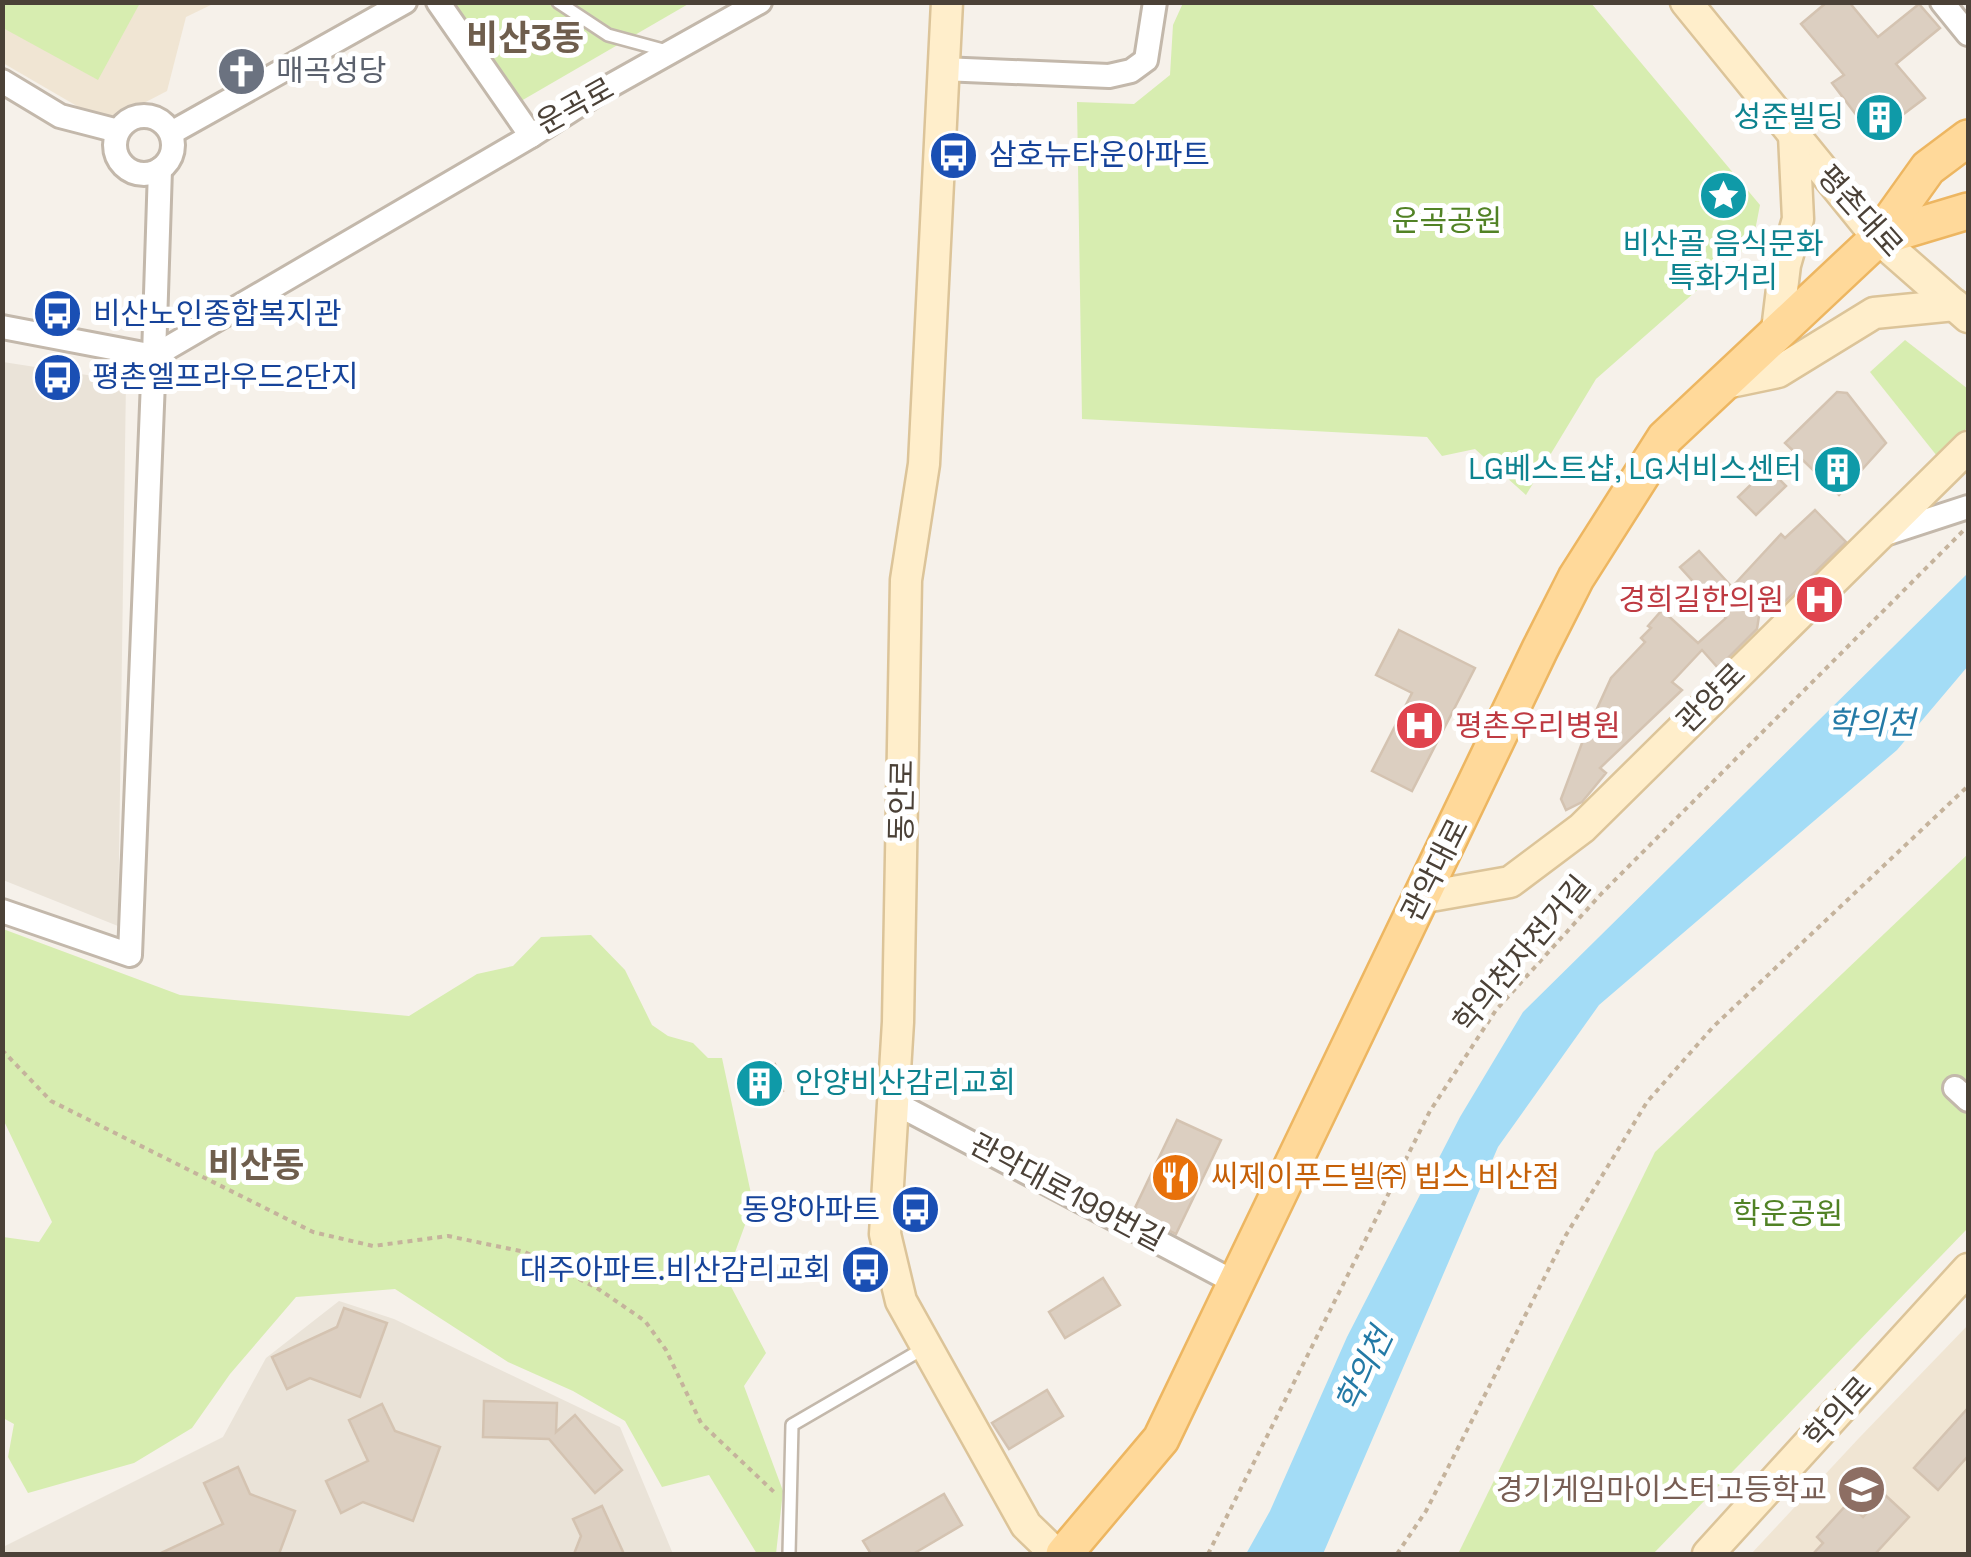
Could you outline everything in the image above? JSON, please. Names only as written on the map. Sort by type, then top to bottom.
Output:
[{"type":"main road","name":"관악대로","points":[[1064,1554],[1161,1439],[1576,578],[1665,438],[1878,238],[1928,168],[1968,138]]},
{"type":"main road","name":"관악대로","points":[[1878,238],[1968,211]]},
{"type":"street","points":[[171,133],[405,2]]},
{"type":"street","name":"운곡로","points":[[438,2],[531,136],[760,2]]},
{"type":"street","name":"동안로","points":[[947,2],[924,464],[906,580],[895,1103],[885,1234],[900,1302],[1026,1526],[1056,1554]]},
{"type":"street","points":[[942,69],[1109,76],[1130,72],[1146,60],[1156,2]]},
{"type":"street","name":"평촌대로","points":[[1686,2],[1878,238],[1962,311]]},
{"type":"street","points":[[1942,2],[1968,34]]},
{"type":"street","points":[[2,81],[60,116],[118,130]]},
{"type":"street","points":[[2,910],[130,955],[160,169],[173,147],[171,133],[152,116],[127,121],[118,130],[114,143],[124,166],[147,174],[160,169]]},
{"type":"street","points":[[1777,330],[1785,265],[1798,219],[1794,135]]},
{"type":"street","points":[[2,327],[154,356],[531,136]]},
{"type":"street","points":[[1721,384],[1778,372],[1874,312],[1962,311]]},
{"type":"street","name":"관양로","points":[[1424,896],[1510,882],[1582,828],[1968,448]]},
{"type":"street","points":[[1876,538],[1968,507]]},
{"type":"street","name":"관악대로199번길","points":[[895,1103],[1238,1284]]},
{"type":"street","name":"학의로","points":[[1708,1554],[1968,1269]]},
{"type":"lane","points":[[558,2],[608,35],[673,53]]},
{"type":"lane","points":[[789,1554],[792,1425],[926,1347]]},
{"type":"path","name":"학의천자전거길","points":[[1208,1554],[1430,1110],[1496,1010],[1602,893],[1928,561],[1968,528]]},
{"type":"path","points":[[1398,1554],[1426,1511],[1566,1234],[1647,1102],[1714,1027],[1968,786]]},
{"type":"path","points":[[2,1050],[50,1101],[312,1232],[372,1246],[448,1236],[525,1252],[597,1288],[645,1322],[666,1350],[701,1423],[790,1505]]},
{"type":"shaded area","points":[[3,3],[215,3],[186,17],[167,91],[115,118],[82,109],[3,63]]},
{"type":"shaded area","points":[[3,362],[126,381],[118,926],[3,880]]},
{"type":"shaded area","points":[[339,1301],[394,1319],[620,1427],[673,1554],[3,1554],[3,1547],[223,1437],[266,1358]]},
{"type":"shaded area","points":[[1968,1325],[1968,1554],[1751,1554],[1859,1438]]},
{"type":"green space","points":[[2,3],[140,3],[98,80],[3,28]]},
{"type":"green space","points":[[453,3],[690,3],[521,101],[507,98]]},
{"type":"green space","name":"운곡공원","points":[[1183,3],[1591,3],[1760,205],[1753,241],[1596,379],[1526,495],[1475,449],[1442,456],[1427,437],[1082,419],[1077,102],[1134,104],[1170,75],[1173,25]]},
{"type":"green space","points":[[1905,340],[1968,389],[1968,427],[1937,456],[1870,372]]},
{"type":"green space","name":"학운공원","points":[[1968,854],[1968,1228],[1653,1554],[1458,1554],[1655,1152]]},
{"type":"green space","points":[[3,929],[180,995],[409,1016],[477,974],[513,966],[541,937],[591,935],[625,970],[652,1025],[668,1036],[693,1043],[708,1058],[722,1058],[753,1203],[726,1277],[766,1353],[744,1386],[783,1491],[776,1554],[757,1554],[709,1475],[662,1487],[625,1421],[573,1391],[508,1362],[395,1289],[296,1297],[230,1374],[192,1428],[134,1463],[28,1493],[8,1457],[14,1424],[3,1418],[3,1237],[39,1242],[52,1222],[3,1119]]},
{"type":"water","name":"학의천","points":[[1968,573],[1968,666],[1897,750],[1599,1005],[1498,1147],[1323,1554],[1246,1554],[1270,1511],[1347,1337],[1460,1117],[1523,1012]]},
{"type":"building","points":[[1827,2],[1849,2],[1878,37],[1919,4],[1940,28],[1896,64],[1925,98],[1873,137],[1832,83],[1844,75],[1801,24]]},
{"type":"building","name":"LG베스트샵, LG서비스센터","points":[[1837,392],[1847,393],[1886,443],[1839,495],[1785,443]]},
{"type":"building","points":[[1768,468],[1786,486],[1756,515],[1738,497]]},
{"type":"building","points":[[1815,510],[1846,542],[1772,614],[1761,603],[1757,629],[1718,668],[1702,650],[1672,682],[1682,690],[1600,768],[1606,773],[1582,802],[1566,810],[1561,799],[1585,735],[1611,678],[1645,642],[1641,638],[1651,628],[1648,626],[1662,610],[1698,643],[1726,618],[1680,567],[1699,551],[1732,587],[1781,534],[1785,538]]},
{"type":"building","name":"평촌우리병원","points":[[1399,630],[1475,668],[1412,791],[1372,771],[1412,693],[1376,675]]},
{"type":"building","name":"안양비산감리교회","points":[[775,1064],[783,1091],[746,1102],[738,1075]]},
{"type":"building","points":[[1177,1120],[1221,1140],[1176,1234],[1133,1212]]},
{"type":"building","points":[[1103,1278],[1120,1305],[1065,1338],[1049,1312]]},
{"type":"building","points":[[344,1308],[387,1323],[360,1397],[310,1378],[287,1389],[272,1357],[337,1327]]},
{"type":"building","points":[[1047,1390],[1063,1416],[1009,1449],[992,1423]]},
{"type":"building","points":[[484,1401],[557,1403],[556,1432],[575,1415],[622,1470],[595,1493],[549,1439],[483,1437]]},
{"type":"building","points":[[382,1404],[395,1431],[440,1447],[413,1521],[363,1502],[341,1513],[326,1481],[368,1461],[349,1420]]},
{"type":"building","points":[[1968,1408],[1968,1456],[1938,1490],[1914,1468]]},
{"type":"building","points":[[238,1467],[250,1494],[295,1511],[279,1554],[159,1554],[223,1524],[204,1483]]},
{"type":"building","points":[[944,1494],[962,1525],[913,1554],[871,1554],[863,1541]]},
{"type":"building","points":[[1884,1494],[1909,1517],[1875,1554],[1813,1554],[1823,1543],[1817,1537],[1848,1503],[1863,1517]]},
{"type":"building","points":[[602,1506],[624,1554],[574,1554],[581,1536],[573,1519]]},
{"type":"place","name":"매곡성당","points":[[241,71]]},
{"type":"place","name":"성준빌딩","points":[[1879,117]]},
{"type":"place","name":"삼호뉴타운아파트","points":[[954,155]]},
{"type":"place","name":"비산골 음식문화 특화거리","points":[[1723,195]]},
{"type":"place","name":"비산노인종합복지관","points":[[58,314]]},
{"type":"place","name":"평촌엘프라우드2단지","points":[[57,377]]},
{"type":"place","name":"LG베스트샵, LG서비스센터","points":[[1837,469]]},
{"type":"place","name":"경희길한의원","points":[[1819,600]]},
{"type":"place","name":"평촌우리병원","points":[[1420,726]]},
{"type":"place","name":"안양비산감리교회","points":[[760,1083]]},
{"type":"place","name":"씨제이푸드빌㈜ 빕스 비산점","points":[[1176,1177]]},
{"type":"place","name":"동양아파트","points":[[915,1210]]},
{"type":"place","name":"대주아파트.비산감리교회","points":[[866,1270]]},
{"type":"place","name":"경기게임마이스터고등학교","points":[[1862,1490]]},
{"type":"district","name":"비산3동","points":[[525,38]]},
{"type":"district","name":"비산동","points":[[256,1165]]}]
